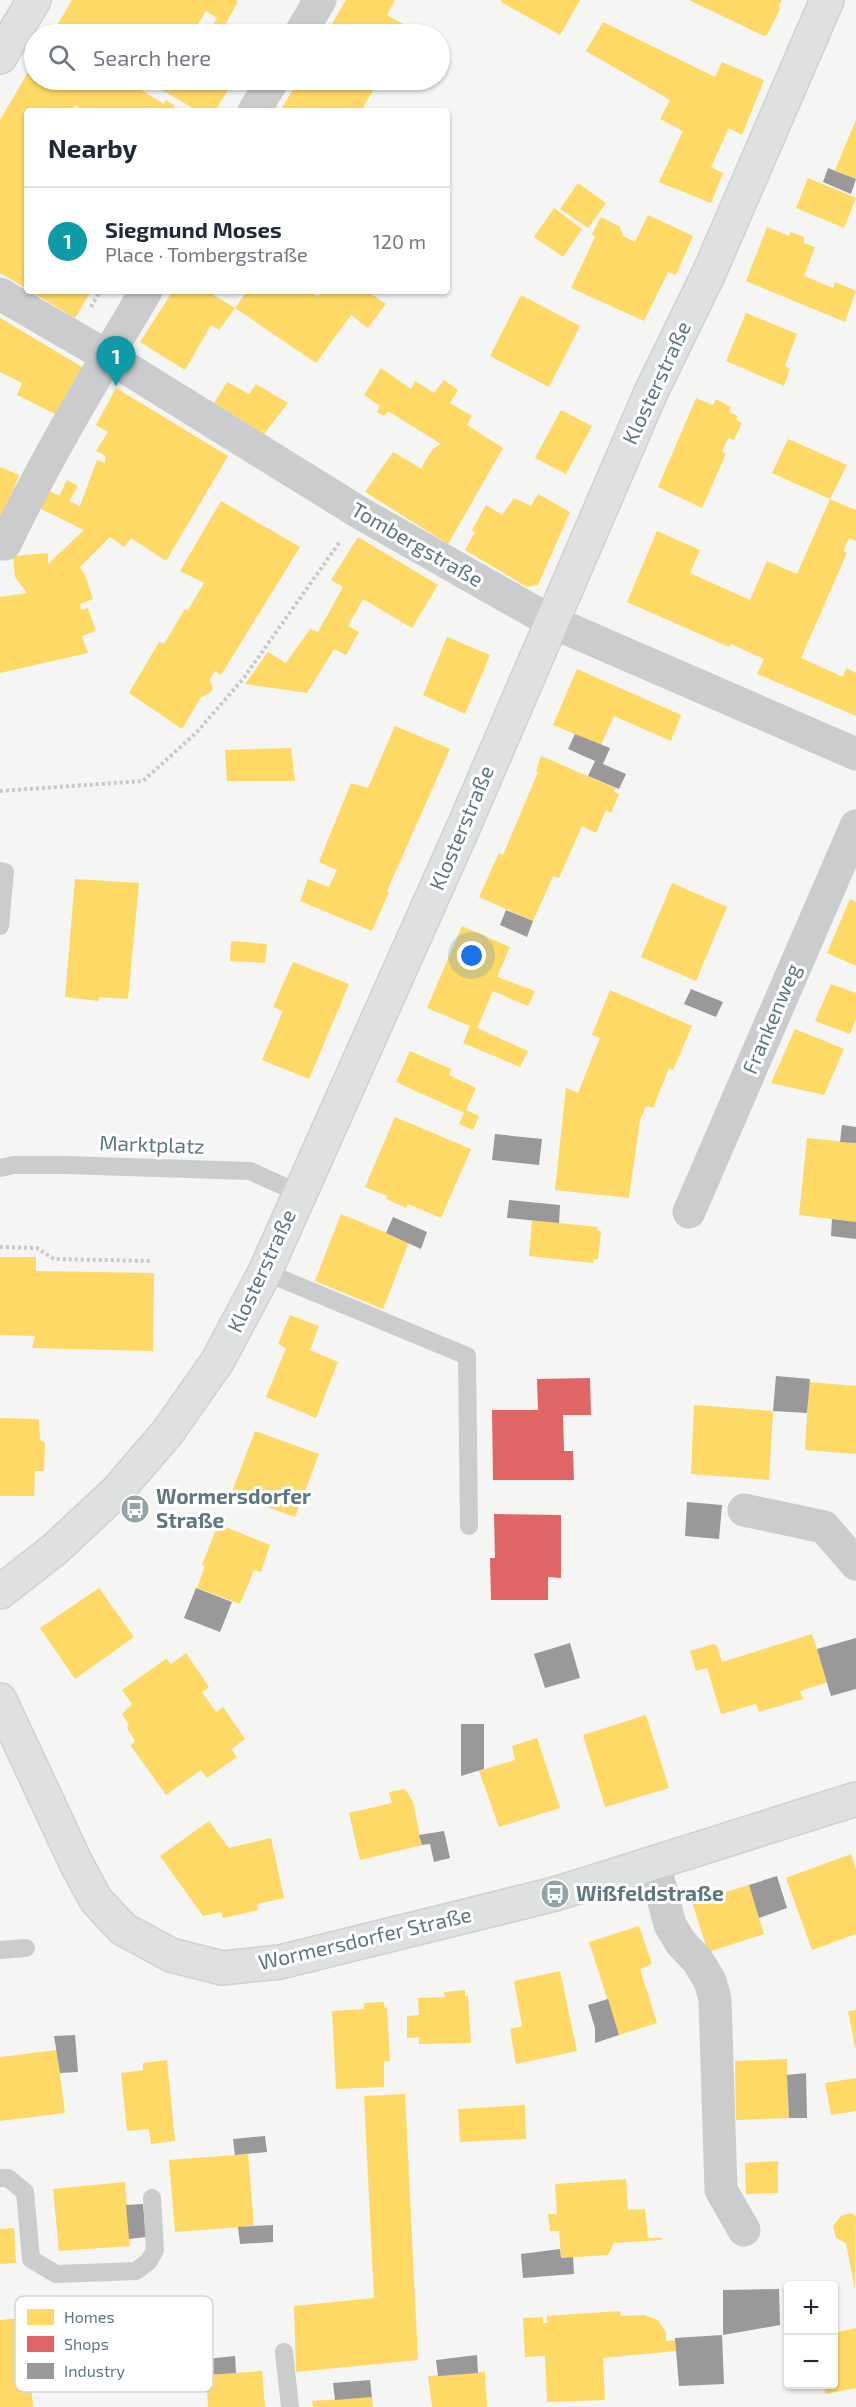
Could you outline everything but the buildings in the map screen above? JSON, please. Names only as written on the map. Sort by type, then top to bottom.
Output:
[{"type":"main road","points":[[0,57],[34,0]]},
{"type":"main road","name":"Klosterstraße","points":[[0,1592],[55,1549],[117,1491],[167,1433],[217,1362],[265,1272],[298,1193],[464,826],[651,392],[709,273],[827,0]]},
{"type":"main road","name":"Wormersdorfer Straße","points":[[0,1700],[76,1863],[96,1900],[123,1929],[171,1955],[222,1968],[280,1962],[555,1894],[856,1799]]},
{"type":"street","points":[[306,24],[320,0]]},
{"type":"street","points":[[256,108],[267,90]]},
{"type":"street","name":"Tombergstraße","points":[[0,294],[107,356],[360,513],[552,622],[856,754]]},
{"type":"street","points":[[0,544],[5,544],[38,475],[144,294]]},
{"type":"street","name":"Frankenweg","points":[[689,1212],[856,826]]},
{"type":"street","points":[[744,1510],[824,1527],[856,1564]]},
{"type":"street","points":[[654,1863],[670,1924],[681,1943],[698,1961],[710,1981],[715,2009],[721,2190],[744,2230]]},
{"type":"lane","points":[[0,871],[5,872],[0,926]]},
{"type":"lane","name":"Marktplatz","points":[[0,1168],[15,1165],[64,1165],[250,1171],[298,1193]]},
{"type":"lane","points":[[265,1272],[467,1356],[469,1526]]},
{"type":"lane","points":[[0,1950],[26,1948]]},
{"type":"lane","points":[[0,2178],[8,2178],[25,2192],[31,2259],[56,2274],[136,2271],[149,2260],[155,2250],[152,2198]]},
{"type":"lane","points":[[284,2352],[290,2407]]},
{"type":"path","points":[[0,791],[143,781],[196,733],[243,679],[360,513]]},
{"type":"path","points":[[0,1246],[37,1248],[54,1259],[152,1261]]},
{"type":"place","name":"Siegmund Moses","points":[[116,386]]},
{"type":"place","name":"Wormersdorfer Straße","points":[[135,1509]]},
{"type":"place","name":"Wißfeldstraße","points":[[555,1894]]}]
